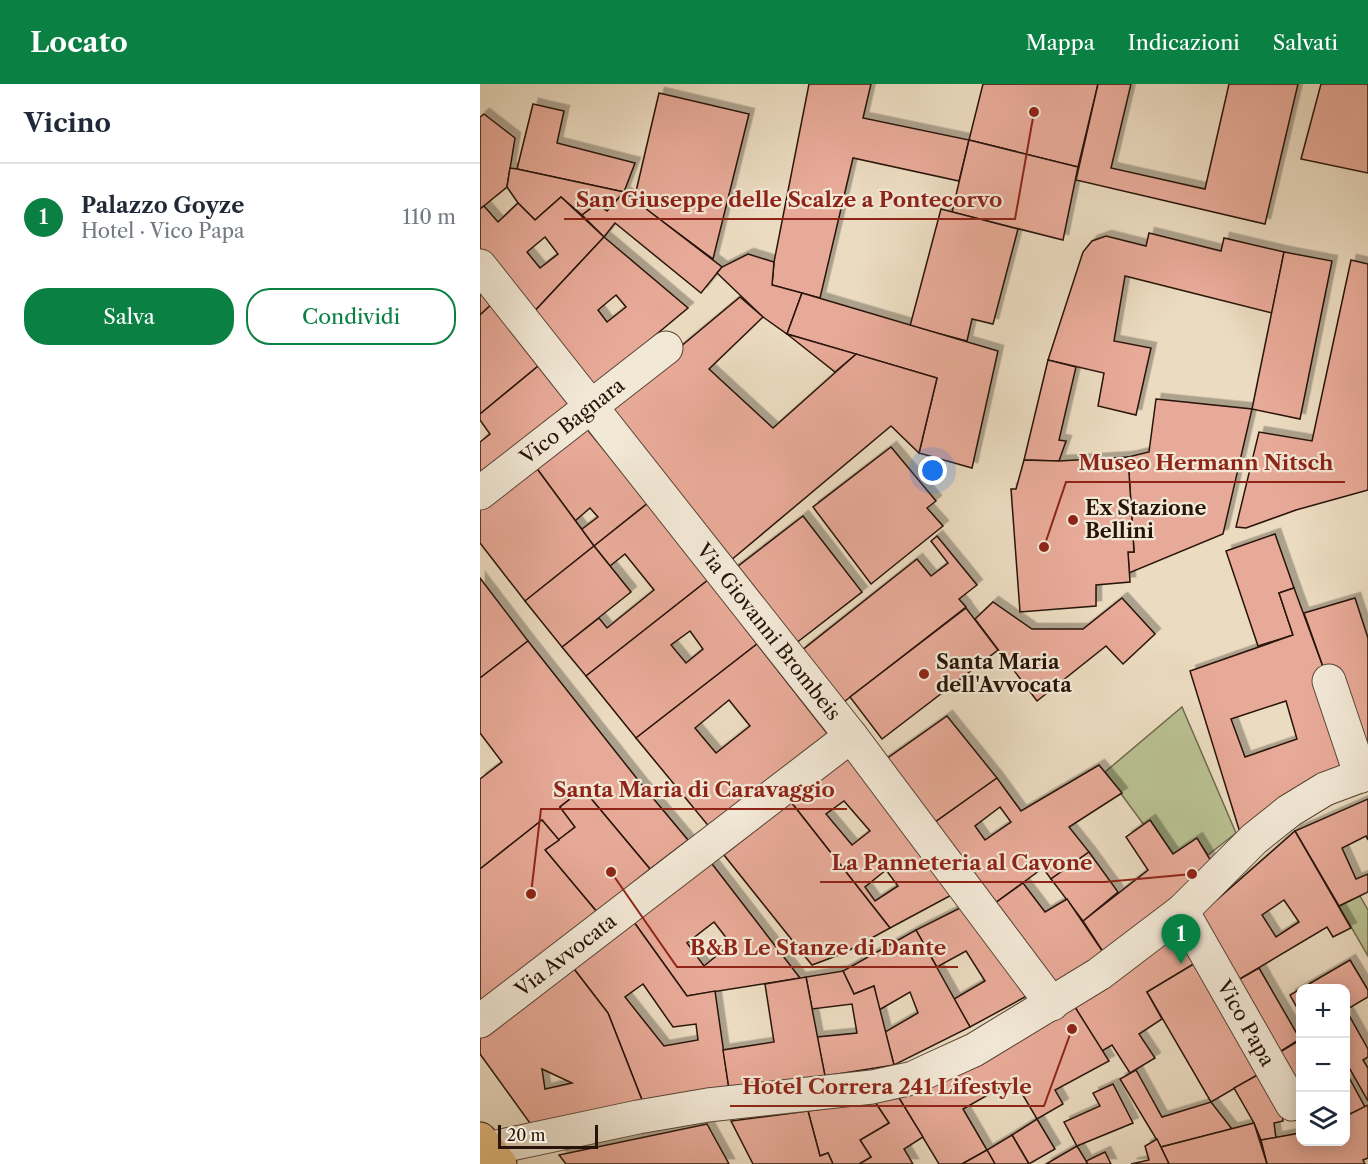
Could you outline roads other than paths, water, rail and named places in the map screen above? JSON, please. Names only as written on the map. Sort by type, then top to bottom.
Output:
[{"type":"street","name":"Via Giovanni Brombeis","points":[[480,266],[851,736],[1052,1004]]},
{"type":"street","name":"Vico Bagnara","points":[[480,494],[666,348]]},
{"type":"street","points":[[489,1151],[662,1113],[893,1083],[913,1077],[974,1050],[1100,974],[1182,911],[1254,839],[1288,811],[1325,789],[1364,774],[1329,681]]},
{"type":"street","name":"Via Avvocata","points":[[480,1020],[851,736]]},
{"type":"street","name":"Vico Papa","points":[[1182,911],[1292,1104]]},
{"type":"place","name":"San Giuseppe delle Scalze a Pontecorvo","points":[[1034,112]]},
{"type":"place","name":"Ex Stazione Bellini","points":[[1073,520]]},
{"type":"place","name":"Museo Hermann Nitsch","points":[[1044,547]]},
{"type":"place","name":"Santa Maria dell'Avvocata","points":[[924,674]]},
{"type":"place","name":"B&B Le Stanze di Dante","points":[[611,872]]},
{"type":"place","name":"La Panneteria al Cavone","points":[[1192,874]]},
{"type":"place","name":"Santa Maria di Caravaggio","points":[[531,894]]},
{"type":"place","name":"Palazzo Goyze","points":[[1181,964]]},
{"type":"place","name":"Hotel Correra 241 Lifestyle","points":[[1072,1029]]}]
